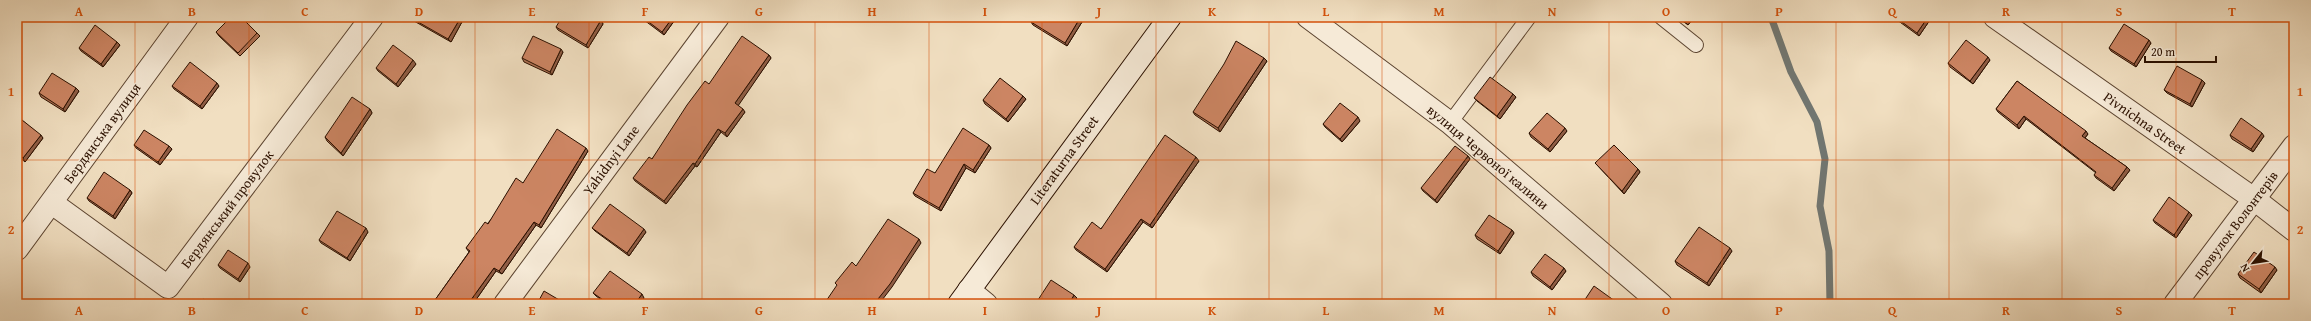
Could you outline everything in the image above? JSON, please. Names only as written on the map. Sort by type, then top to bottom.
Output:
[{"type":"street","name":"Бердянська вулиця","points":[[17,249],[187,17]]},
{"type":"street","name":"Бердянський провулок","points":[[52,203],[168,287],[372,17]]},
{"type":"street","name":"Yahidnyi Lane","points":[[505,304],[718,17]]},
{"type":"street","name":"Literaturna Street","points":[[964,297],[1170,17]]},
{"type":"street","name":"вулиця Червоної калини","points":[[1308,17],[1450,123],[1662,304]]},
{"type":"street","name":"Pivnichna Street","points":[[1995,17],[2254,199],[2294,230]]},
{"type":"street","name":"провулок Волонтерів","points":[[2175,304],[2294,146]]},
{"type":"street","points":[[964,297],[986,304]]},
{"type":"lane","points":[[1450,123],[1529,17]]},
{"type":"lane","points":[[1661,17],[1696,45]]},
{"type":"building","points":[[231,17],[241,17],[257,33],[238,53],[216,32]]},
{"type":"building","points":[[461,17],[448,39],[411,18]]},
{"type":"building","points":[[562,17],[595,17],[601,20],[586,45],[556,27]]},
{"type":"building","points":[[642,17],[673,17],[662,32]]},
{"type":"building","points":[[1034,17],[1080,18],[1065,43],[1031,22]]},
{"type":"building","points":[[1679,17],[1689,17],[1685,22]]},
{"type":"building","points":[[1895,17],[1928,17],[1917,33]]},
{"type":"building","points":[[2124,24],[2149,40],[2134,64],[2109,48]]},
{"type":"building","points":[[95,25],[117,42],[101,64],[79,48]]},
{"type":"building","points":[[533,36],[561,49],[550,72],[522,58]]},
{"type":"building","points":[[742,36],[769,55],[735,103],[743,109],[725,133],[718,129],[695,164],[693,163],[664,201],[633,178],[649,157],[652,159],[687,105],[705,81],[709,84]]},
{"type":"building","points":[[1966,40],[1988,57],[1970,81],[1948,63]]},
{"type":"building","points":[[1236,41],[1264,58],[1218,128],[1193,112],[1224,64]]},
{"type":"building","points":[[393,45],[413,60],[396,84],[376,68]]},
{"type":"building","points":[[190,62],[217,83],[200,106],[172,86]]},
{"type":"building","points":[[2177,66],[2202,80],[2190,104],[2164,90]]},
{"type":"building","points":[[52,73],[76,88],[63,109],[39,93]]},
{"type":"building","points":[[1490,77],[1513,94],[1497,116],[1474,98]]},
{"type":"building","points":[[1000,78],[1023,96],[1006,119],[983,100]]},
{"type":"building","points":[[2017,81],[2086,131],[2082,136],[2127,167],[2112,188],[2094,175],[2096,172],[2024,116],[2017,125],[1996,109]]},
{"type":"building","points":[[352,97],[370,109],[341,153],[325,137]]},
{"type":"building","points":[[1340,103],[1358,117],[1340,139],[1323,124]]},
{"type":"building","points":[[1547,113],[1565,128],[1548,149],[1529,133]]},
{"type":"building","points":[[17,116],[41,135],[23,158],[17,154]]},
{"type":"building","points":[[2241,118],[2262,133],[2251,149],[2230,135]]},
{"type":"building","points":[[963,128],[989,145],[973,170],[964,164],[939,208],[913,193],[927,169],[935,173]]},
{"type":"building","points":[[557,129],[586,148],[539,225],[534,222],[499,271],[494,268],[468,304],[441,304],[435,300],[470,251],[466,248],[485,222],[488,224],[516,178],[523,183]]},
{"type":"building","points":[[144,130],[169,146],[158,162],[134,145]]},
{"type":"building","points":[[1165,135],[1196,157],[1150,225],[1141,219],[1105,269],[1074,247],[1092,222],[1101,229]]},
{"type":"building","points":[[1614,145],[1638,169],[1622,191],[1595,163]]},
{"type":"building","points":[[1455,146],[1468,156],[1435,200],[1421,188]]},
{"type":"building","points":[[104,172],[130,190],[113,216],[87,198]]},
{"type":"building","points":[[2169,197],[2189,212],[2174,235],[2153,220]]},
{"type":"building","points":[[610,204],[644,229],[627,253],[592,228]]},
{"type":"building","points":[[337,211],[366,228],[347,258],[319,240]]},
{"type":"building","points":[[1489,215],[1512,230],[1498,251],[1475,235]]},
{"type":"building","points":[[888,219],[919,239],[890,284],[874,304],[824,304],[837,285],[835,283],[852,262],[856,266]]},
{"type":"building","points":[[1699,227],[1730,248],[1707,283],[1675,261]]},
{"type":"building","points":[[228,250],[248,263],[238,279],[218,265]]},
{"type":"building","points":[[2254,252],[2275,267],[2259,289],[2238,274]]},
{"type":"building","points":[[1545,254],[1564,268],[1550,287],[1531,272]]},
{"type":"building","points":[[610,271],[642,294],[635,304],[609,304],[593,293]]},
{"type":"building","points":[[1051,280],[1074,295],[1069,304],[1036,303]]},
{"type":"building","points":[[1594,286],[1619,304],[1582,304]]},
{"type":"building","points":[[544,291],[566,304],[537,304]]},
{"type":"building","points":[[203,299],[210,304],[199,304]]},
{"type":"waterway","points":[[1771,17],[1791,72],[1817,122],[1825,159],[1820,206],[1829,251],[1830,304]]}]
